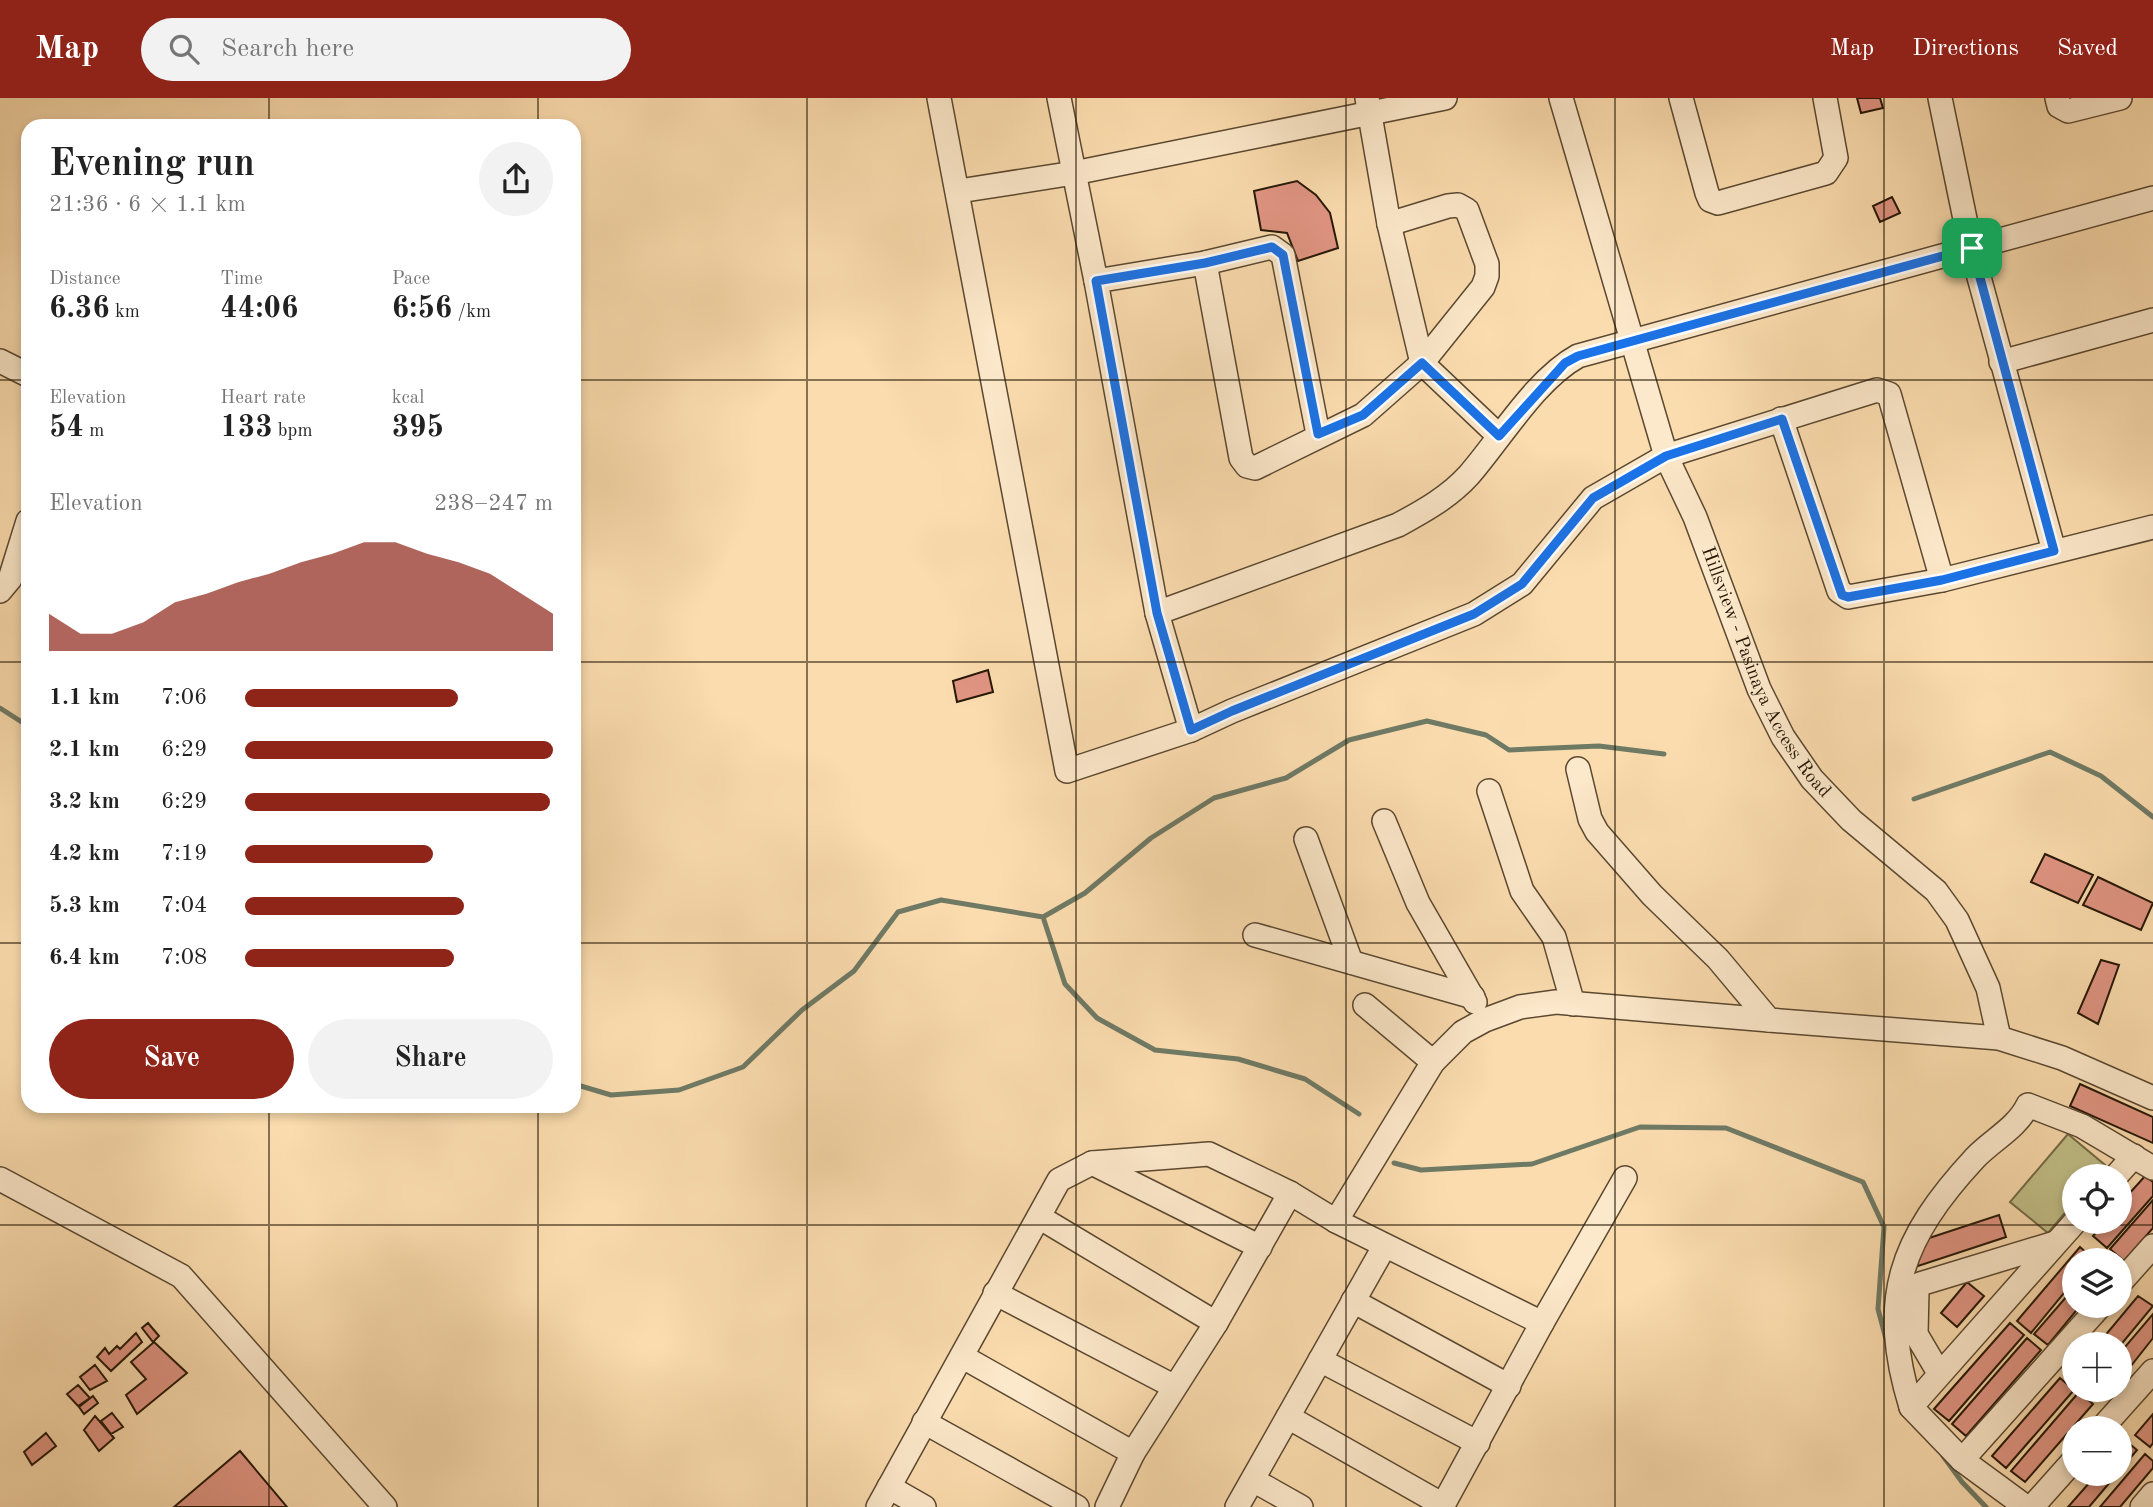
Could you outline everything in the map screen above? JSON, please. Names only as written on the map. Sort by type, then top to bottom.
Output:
[{"type":"street","points":[[939,98],[1067,771],[1191,730],[1474,614],[1522,584],[1593,498],[1666,456],[1877,390],[1889,394],[1942,580]]},
{"type":"street","points":[[1059,98],[1096,281],[1157,613],[1191,730]]},
{"type":"street","points":[[958,191],[1074,173],[1368,105],[1445,98]]},
{"type":"street","name":"Hillsview - Pasinaya Access Road","points":[[1561,98],[1630,343],[1666,456],[1695,517],[1759,689],[1783,737],[1812,779],[1851,820],[1925,881],[1957,920],[1979,966],[1999,1038]]},
{"type":"street","points":[[1681,98],[1706,193],[1710,200],[1718,203],[1826,173],[1836,158],[1825,98]]},
{"type":"street","points":[[1940,98],[1972,248],[2054,551]]},
{"type":"street","points":[[2057,98],[2059,106],[2068,111],[2120,98]]},
{"type":"street","points":[[1368,105],[1389,224],[1422,363],[1499,436]]},
{"type":"street","points":[[1157,613],[1410,519],[1433,507],[1452,491],[1565,363],[1578,356],[2153,198]]},
{"type":"street","points":[[1205,263],[1241,458],[1247,466],[1255,468],[1318,434],[1363,415],[1422,363],[1483,287],[1487,264],[1467,210],[1458,205],[1389,224]]},
{"type":"street","points":[[1096,281],[1205,263],[1272,247],[1283,255],[1318,434]]},
{"type":"street","points":[[2001,362],[2153,320]]},
{"type":"street","points":[[0,361],[21,372]]},
{"type":"street","points":[[1782,419],[1842,595],[1848,597],[1942,580],[2153,527]]},
{"type":"street","points":[[0,591],[10,579],[21,549]]},
{"type":"street","points":[[1578,769],[1590,819],[1597,832],[1652,895],[1718,959],[1769,1020]]},
{"type":"street","points":[[1489,791],[1522,891],[1554,937],[1573,1003]]},
{"type":"street","points":[[1384,821],[1418,903],[1485,1020]]},
{"type":"street","points":[[1306,839],[1351,962]]},
{"type":"street","points":[[1255,935],[1473,997]]},
{"type":"street","points":[[1336,1221],[1433,1062],[1463,1032],[1485,1020],[1537,1003],[1573,1003],[1999,1038],[2062,1058],[2153,1098]]},
{"type":"street","points":[[1365,1004],[1433,1062]]},
{"type":"street","points":[[2026,1507],[1962,1460],[1912,1407],[1903,1380],[1896,1314],[1902,1273],[1911,1242],[1964,1170],[1984,1148],[2015,1123],[2028,1105],[2082,1126],[2143,1162]]},
{"type":"street","points":[[924,1507],[884,1497],[1059,1180],[1092,1163],[1209,1154],[1290,1194],[1384,1247],[1542,1323]]},
{"type":"street","points":[[1092,1163],[1260,1247]]},
{"type":"street","points":[[1288,1417],[1443,1506],[1542,1323],[1625,1178]]},
{"type":"street","points":[[0,1179],[181,1276],[385,1507]]},
{"type":"street","points":[[1107,1507],[1133,1453],[1173,1386],[1216,1323],[1290,1194]]},
{"type":"street","points":[[1039,1217],[1216,1323]]},
{"type":"street","points":[[1912,1407],[2064,1234]]},
{"type":"street","points":[[1939,1373],[1916,1334],[1917,1290],[1920,1284],[2055,1243]]},
{"type":"street","points":[[1237,1507],[1384,1247]]},
{"type":"street","points":[[2132,1270],[2153,1247]]},
{"type":"street","points":[[995,1293],[1173,1386]]},
{"type":"street","points":[[1353,1301],[1510,1386]]},
{"type":"street","points":[[1962,1460],[2089,1318]]},
{"type":"street","points":[[963,1357],[1133,1453]]},
{"type":"street","points":[[1320,1360],[1478,1443]]},
{"type":"street","points":[[2113,1416],[2153,1371]]},
{"type":"street","points":[[924,1422],[1077,1507]]},
{"type":"street","points":[[2032,1507],[2062,1473]]},
{"type":"street","points":[[1253,1480],[1301,1507]]},
{"type":"street","points":[[2141,1507],[2153,1494]]},
{"type":"shaded area","points":[[2068,1134],[2104,1164],[2062,1164],[2062,1216],[2048,1233],[2010,1202]]},
{"type":"building","points":[[1857,98],[1880,98],[1883,108],[1861,113]]},
{"type":"building","points":[[1297,181],[1316,195],[1330,213],[1338,248],[1298,261],[1287,233],[1261,230],[1254,191]]},
{"type":"building","points":[[1892,197],[1900,213],[1880,222],[1873,206]]},
{"type":"building","points":[[988,670],[993,692],[957,702],[953,681]]},
{"type":"building","points":[[2045,854],[2093,875],[2078,903],[2031,882]]},
{"type":"building","points":[[2098,877],[2153,903],[2141,930],[2083,905]]},
{"type":"building","points":[[2101,960],[2119,965],[2098,1024],[2078,1013]]},
{"type":"building","points":[[2080,1084],[2153,1117],[2153,1143],[2070,1106]]},
{"type":"building","points":[[2145,1176],[2153,1182],[2153,1196],[2132,1220],[2132,1190]]},
{"type":"building","points":[[2153,1200],[2153,1228],[2132,1252],[2132,1248],[2111,1248],[2123,1234],[2132,1234],[2132,1224]]},
{"type":"building","points":[[1999,1215],[2006,1237],[1918,1266],[1911,1244]]},
{"type":"building","points":[[2095,1234],[2119,1234],[2107,1248],[2093,1236]]},
{"type":"building","points":[[2062,1268],[2062,1296],[2031,1333],[2017,1321]]},
{"type":"building","points":[[1967,1282],[1984,1296],[1957,1327],[1941,1313]]},
{"type":"building","points":[[2138,1296],[2153,1306],[2131,1332],[2108,1332],[2120,1318],[2132,1318],[2132,1303]]},
{"type":"building","points":[[2062,1302],[2062,1318],[2070,1318],[2048,1345],[2034,1334]]},
{"type":"building","points":[[2153,1314],[2153,1338],[2132,1365],[2132,1339]]},
{"type":"building","points":[[148,1323],[159,1336],[153,1342],[142,1328]]},
{"type":"building","points":[[2010,1323],[2024,1335],[1949,1421],[1934,1409]]},
{"type":"building","points":[[136,1333],[142,1342],[111,1371],[97,1357],[105,1348],[109,1354],[117,1346],[120,1349]]},
{"type":"building","points":[[2027,1338],[2041,1350],[1966,1436],[1952,1424]]},
{"type":"building","points":[[154,1342],[187,1373],[137,1414],[126,1395],[146,1379],[131,1362]]},
{"type":"building","points":[[95,1365],[107,1381],[90,1390],[80,1377]]},
{"type":"building","points":[[2060,1378],[2062,1380],[2064,1402],[2006,1468],[1992,1456]]},
{"type":"building","points":[[78,1385],[90,1398],[78,1406],[67,1394]]},
{"type":"building","points":[[93,1396],[98,1403],[84,1414],[79,1407]]},
{"type":"building","points":[[2070,1402],[2093,1404],[2083,1416],[2062,1416],[2062,1440],[2025,1482],[2011,1471]]},
{"type":"building","points":[[112,1413],[123,1427],[111,1434],[101,1421]]},
{"type":"building","points":[[2153,1414],[2153,1443],[2150,1447],[2135,1435]]},
{"type":"building","points":[[95,1416],[114,1438],[99,1451],[84,1430]]},
{"type":"building","points":[[46,1433],[56,1446],[32,1465],[24,1452]]},
{"type":"building","points":[[240,1451],[287,1507],[174,1507]]},
{"type":"building","points":[[2145,1454],[2153,1461],[2153,1468],[2120,1507],[2100,1507],[2118,1486],[2132,1486],[2132,1469]]},
{"type":"building","points":[[2086,1486],[2107,1486],[2089,1507],[2068,1507]]},
{"type":"waterway","points":[[0,708],[21,722]]},
{"type":"waterway","points":[[581,1086],[611,1095],[679,1090],[743,1067],[802,1010],[854,971],[898,912],[941,900],[1043,917],[1085,893],[1151,838],[1214,798],[1286,778],[1349,740],[1427,721],[1486,735],[1509,750],[1599,746],[1664,754]]},
{"type":"waterway","points":[[1914,799],[2050,752],[2101,776],[2153,817]]},
{"type":"waterway","points":[[1043,917],[1065,984],[1097,1018],[1155,1050],[1238,1059],[1305,1079],[1359,1114]]},
{"type":"waterway","points":[[1394,1163],[1421,1170],[1532,1164],[1640,1127],[1726,1128],[1863,1182],[1884,1227],[1878,1309],[1886,1339]]},
{"type":"waterway","points":[[1943,1456],[1962,1482],[1986,1507]]},
{"type":"route","points":[[1272,247],[1278,249],[1283,255],[1318,434],[1363,415],[1380,403],[1422,363],[1499,436],[1553,375],[1565,363],[1578,356],[1972,248],[2054,551],[1942,580],[1848,597],[1842,595],[1782,419],[1666,456],[1593,498],[1522,584],[1474,614],[1191,730],[1157,613],[1096,281],[1205,263],[1272,247]]}]
